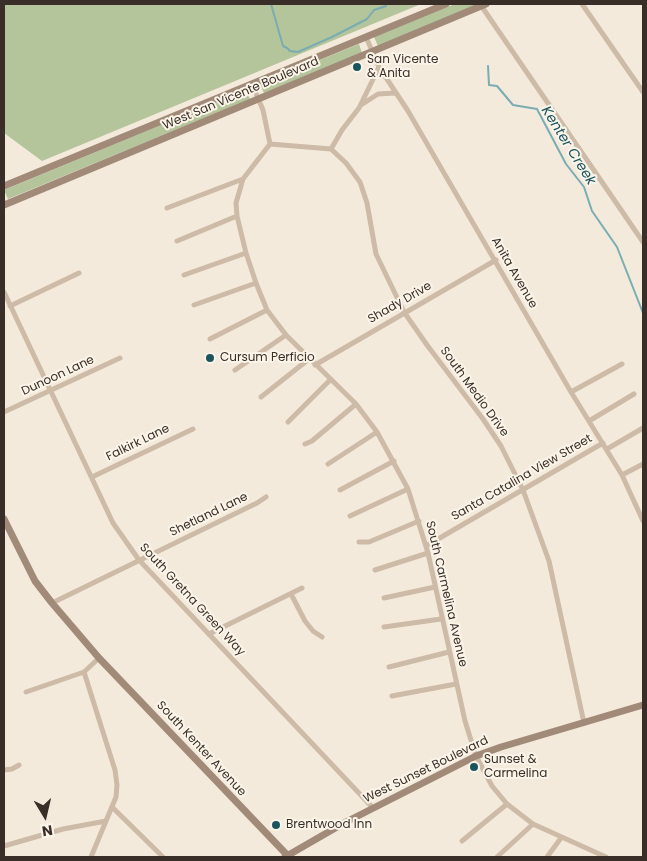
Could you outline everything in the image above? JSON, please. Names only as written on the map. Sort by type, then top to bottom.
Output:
[{"type":"main road","name":"West San Vicente Boulevard","points":[[4,186],[446,4]]},
{"type":"main road","name":"West San Vicente Boulevard","points":[[4,205],[258,100],[482,4]]},
{"type":"main road","name":"South Kenter Avenue","points":[[4,519],[35,581],[52,603],[99,658],[287,857]]},
{"type":"main road","name":"West Sunset Boulevard","points":[[287,857],[373,808],[476,756],[643,705]]},
{"type":"street","points":[[482,4],[643,242]]},
{"type":"street","points":[[582,4],[643,92]]},
{"type":"street","name":"Anita Avenue","points":[[366,37],[379,67],[408,111],[571,392],[622,475],[643,521]]},
{"type":"street","points":[[252,84],[263,110],[270,144],[332,149],[342,130],[359,108],[379,67]]},
{"type":"street","points":[[359,108],[378,94],[395,93]]},
{"type":"street","name":"South Carmelina Avenue","points":[[270,144],[243,179],[236,203],[237,216],[246,253],[256,284],[268,310],[286,335],[314,365],[356,404],[377,432],[408,490],[428,552],[456,684],[476,756],[492,786],[507,804],[533,824],[606,857]]},
{"type":"street","name":"South Medio Drive","points":[[332,149],[346,163],[360,182],[367,203],[376,254],[404,312],[427,345],[484,418],[501,446],[523,490],[549,561],[584,723]]},
{"type":"street","points":[[167,208],[243,179]]},
{"type":"street","points":[[177,241],[237,216]]},
{"type":"street","points":[[184,275],[246,253]]},
{"type":"street","name":"Shady Drive","points":[[314,365],[496,260]]},
{"type":"street","points":[[10,306],[79,273]]},
{"type":"street","points":[[194,306],[256,284]]},
{"type":"street","name":"South Gretna Green Way","points":[[4,292],[113,523],[139,560],[373,808]]},
{"type":"street","points":[[210,339],[268,310]]},
{"type":"street","points":[[235,370],[286,335]]},
{"type":"street","name":"Dunoon Lane","points":[[4,412],[120,358]]},
{"type":"street","points":[[261,397],[308,359]]},
{"type":"street","points":[[571,392],[622,364]]},
{"type":"street","points":[[288,422],[330,380]]},
{"type":"street","points":[[589,421],[634,394]]},
{"type":"street","points":[[304,444],[312,441],[356,404]]},
{"type":"street","points":[[606,449],[643,428]]},
{"type":"street","name":"Falkirk Lane","points":[[92,477],[193,429]]},
{"type":"street","points":[[328,464],[377,432]]},
{"type":"street","name":"Santa Catalina View Street","points":[[426,546],[603,443]]},
{"type":"street","points":[[340,490],[394,461]]},
{"type":"street","points":[[622,475],[643,464]]},
{"type":"street","points":[[350,516],[408,490]]},
{"type":"street","name":"Shetland Lane","points":[[52,603],[266,497]]},
{"type":"street","points":[[638,507],[643,504]]},
{"type":"street","points":[[359,542],[369,542],[419,521]]},
{"type":"street","points":[[375,570],[428,552]]},
{"type":"street","points":[[384,598],[436,587]]},
{"type":"street","points":[[209,634],[302,588]]},
{"type":"street","points":[[290,594],[305,621],[313,631],[322,637]]},
{"type":"street","points":[[384,627],[441,619]]},
{"type":"street","points":[[389,667],[449,652]]},
{"type":"street","points":[[26,692],[84,672],[99,658]]},
{"type":"street","points":[[84,672],[115,770],[117,785],[116,797],[90,857]]},
{"type":"street","points":[[392,696],[456,684]]},
{"type":"street","points":[[4,770],[12,769],[19,765]]},
{"type":"street","points":[[462,841],[507,804]]},
{"type":"street","points":[[112,807],[163,857]]},
{"type":"street","points":[[4,846],[63,829],[106,821]]},
{"type":"street","points":[[497,857],[533,824]]},
{"type":"street","points":[[547,857],[561,838]]},
{"type":"street","points":[[586,857],[590,850]]},
{"type":"green space","points":[[4,4],[421,4],[42,161],[4,133]]},
{"type":"green space","points":[[455,4],[473,4],[474,6],[378,46],[374,37]]},
{"type":"green space","points":[[359,44],[362,53],[264,93],[260,84]]},
{"type":"green space","points":[[246,90],[250,99],[8,199],[4,190]]},
{"type":"waterway","name":"Kenter Creek","points":[[271,4],[283,46],[290,51],[298,52],[367,19],[374,10],[386,6]]},
{"type":"waterway","name":"Kenter Creek","points":[[488,66],[489,85],[497,86],[513,105],[537,109],[566,164],[584,187],[592,211],[617,247],[643,313]]},
{"type":"place","name":"San Vicente & Anita","points":[[357,67]]},
{"type":"place","name":"Cursum Perficio","points":[[210,358]]},
{"type":"place","name":"Sunset & Carmelina","points":[[474,767]]},
{"type":"place","name":"Brentwood Inn","points":[[276,825]]}]
